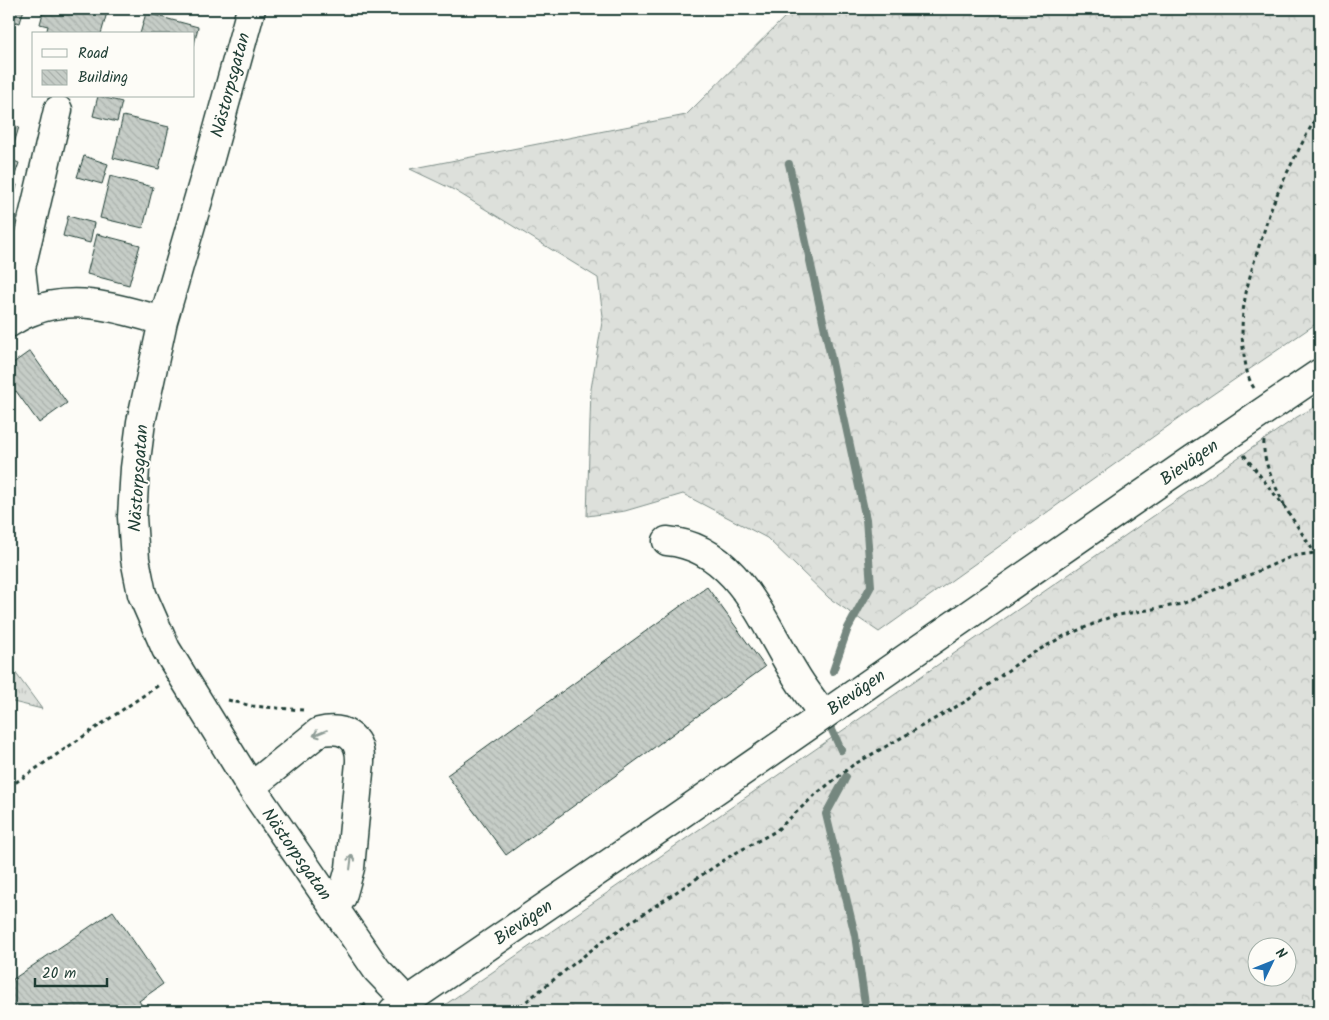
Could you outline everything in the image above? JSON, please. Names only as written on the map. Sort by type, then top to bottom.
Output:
[{"type":"street","name":"Nästorpsgatan","points":[[251,9],[163,321],[141,422],[135,468],[132,517],[135,560],[142,594],[166,649],[251,787],[400,1006]]},
{"type":"street","points":[[58,110],[21,268],[24,294],[20,317],[61,304],[86,304],[125,310],[163,321]]},
{"type":"street","name":"Bievägen","points":[[400,1006],[674,820],[1229,434],[1320,373]]},
{"type":"street","points":[[667,541],[687,544],[701,551],[733,575],[762,615],[795,674],[823,715]]},
{"type":"street","points":[[251,787],[319,732],[327,730],[343,731],[357,744],[360,751],[360,762],[350,868],[342,897],[335,908]]},
{"type":"path","points":[[1286,509],[1264,454],[1264,442],[1269,429],[1276,422],[1251,383],[1246,368],[1242,325],[1244,299],[1272,207],[1297,152],[1320,110]]},
{"type":"path","points":[[1229,434],[1286,509],[1320,561]]},
{"type":"path","points":[[514,1011],[604,940],[732,855],[776,831],[853,765],[968,700],[1026,657],[1064,636],[1113,616],[1182,604],[1293,556],[1320,555]]},
{"type":"path","points":[[9,787],[180,672]]},
{"type":"path","points":[[195,696],[206,695],[252,706],[309,711]]},
{"type":"green space","points":[[793,9],[1320,9],[1320,321],[1209,397],[879,632],[829,598],[767,538],[683,494],[625,511],[587,516],[591,389],[603,316],[598,278],[454,190],[410,169],[686,115]]},
{"type":"green space","points":[[1320,404],[1320,1011],[436,1011],[1297,417]]},
{"type":"green space","points":[[9,664],[42,709],[9,701]]},
{"type":"building","points":[[9,9],[24,9],[20,23],[9,20]]},
{"type":"building","points":[[44,9],[108,9],[102,32],[46,32],[48,26],[40,24]]},
{"type":"building","points":[[146,13],[198,27],[195,40],[195,32],[141,32]]},
{"type":"building","points":[[98,98],[122,102],[117,122],[93,116]]},
{"type":"building","points":[[123,116],[169,127],[159,169],[113,158]]},
{"type":"building","points":[[9,124],[19,127],[13,147],[9,146]]},
{"type":"building","points":[[84,156],[108,164],[102,184],[77,177]]},
{"type":"building","points":[[9,159],[19,163],[14,178],[9,177]]},
{"type":"building","points":[[110,176],[153,187],[143,228],[100,218]]},
{"type":"building","points":[[9,183],[17,185],[9,214]]},
{"type":"building","points":[[68,216],[94,223],[90,243],[63,236]]},
{"type":"building","points":[[97,234],[140,245],[129,285],[87,274]]},
{"type":"building","points":[[30,351],[67,403],[39,423],[16,391],[9,396],[9,366]]},
{"type":"building","points":[[707,587],[765,667],[506,855],[447,775]]},
{"type":"building","points":[[113,911],[163,984],[139,1001],[146,1011],[9,1011],[9,982]]},
{"type":"waterway","points":[[789,164],[866,519],[871,586],[848,628],[833,671]]},
{"type":"waterway","points":[[832,730],[841,750]]},
{"type":"waterway","points":[[846,777],[826,814],[855,935],[866,1011]]}]
